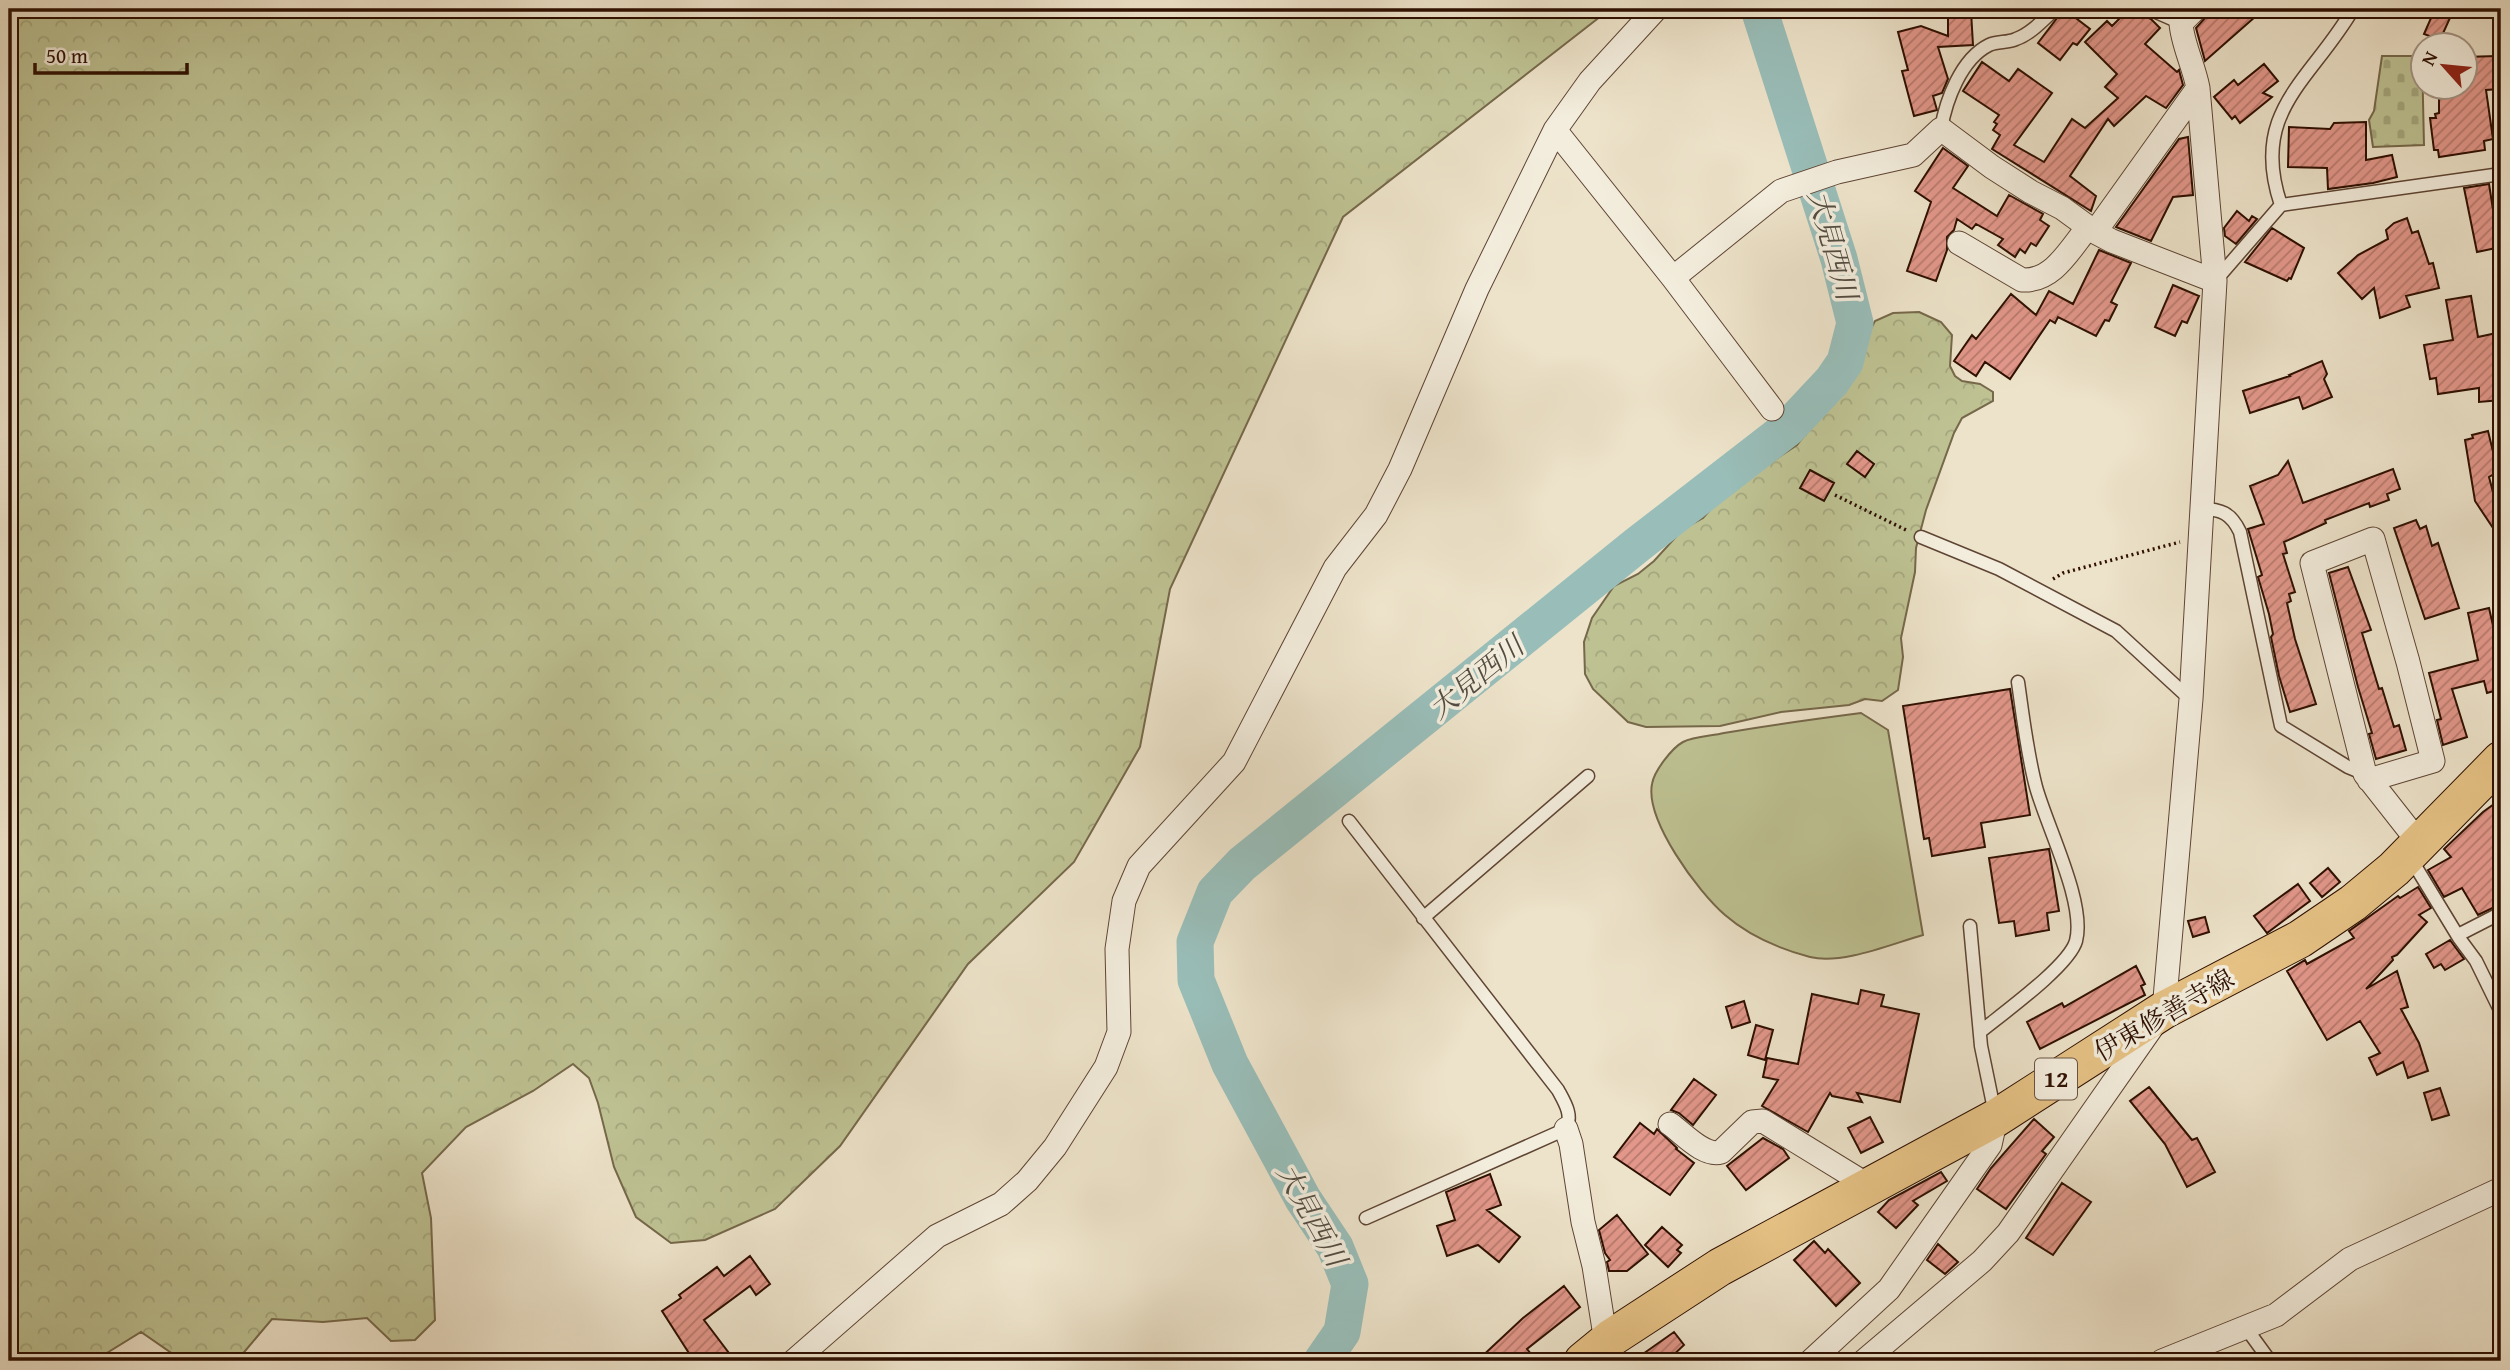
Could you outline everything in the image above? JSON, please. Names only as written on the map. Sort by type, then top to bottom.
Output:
[{"type":"main road","name":"伊東修善寺線","points":[[1595,1352],[1720,1267],[1996,1118],[2164,1010],[2300,939],[2353,903],[2414,850],[2501,760]]},
{"type":"street","points":[[794,1361],[937,1236],[1001,1204],[1027,1181],[1055,1147],[1106,1067],[1119,1032],[1117,949],[1124,901],[1139,866],[1234,762],[1335,568],[1376,515],[1400,469],[1477,289],[1555,130],[1590,80],[1656,9]]},
{"type":"street","points":[[1864,1361],[1982,1261],[2008,1233],[2164,1010],[2191,699],[2215,281],[2198,88],[2188,16]]},
{"type":"street","points":[[1959,243],[2022,280],[2033,281],[2047,275],[2091,229],[2198,88]]},
{"type":"street","points":[[1673,278],[1781,191],[1836,172],[1913,155],[1941,129],[1992,167],[2112,241],[2215,281]]},
{"type":"street","points":[[1555,130],[1673,278],[1772,409]]},
{"type":"street","points":[[2367,777],[2433,761],[2373,538],[2312,562],[2367,777],[2414,850]]},
{"type":"street","points":[[1811,1361],[1889,1289],[1990,1145],[1996,1118]]},
{"type":"street","points":[[1670,1124],[1706,1150],[1717,1154],[1752,1122],[1763,1121],[1869,1186]]},
{"type":"street","points":[[1566,1129],[1594,1266],[1595,1352]]},
{"type":"street","points":[[2162,1361],[2276,1315],[2350,1259],[2501,1189]]},
{"type":"lane","points":[[1941,129],[1947,101],[1958,77],[1976,57],[1990,45],[2015,40],[2026,34],[2055,9]]},
{"type":"lane","points":[[2149,9],[2188,16]]},
{"type":"lane","points":[[2281,205],[2270,166],[2277,123],[2300,80],[2353,9]]},
{"type":"lane","points":[[2215,281],[2281,205],[2501,174]]},
{"type":"lane","points":[[2201,509],[2215,509],[2227,513],[2240,532],[2281,726],[2367,777]]},
{"type":"lane","points":[[1921,537],[1998,569],[2116,631],[2191,699]]},
{"type":"lane","points":[[1980,1032],[2056,968],[2076,941],[2077,922],[2073,890],[2045,819],[2035,783],[2018,682]]},
{"type":"lane","points":[[1423,918],[1588,776]]},
{"type":"lane","points":[[1349,821],[1558,1090],[1568,1110],[1569,1123],[1566,1129],[1366,1218]]},
{"type":"lane","points":[[2414,850],[2458,935],[2476,961],[2501,1012]]},
{"type":"lane","points":[[2458,935],[2501,913]]},
{"type":"lane","points":[[1970,926],[1980,1032],[1996,1118]]},
{"type":"lane","points":[[2246,1328],[2270,1361]]},
{"type":"path","points":[[1835,495],[1903,529]]},
{"type":"path","points":[[2042,591],[2050,581],[2063,573],[2199,537]]},
{"type":"green space","points":[[9,9],[1610,9],[1343,217],[1170,589],[1140,747],[1074,862],[968,964],[840,1146],[775,1209],[705,1240],[671,1243],[636,1217],[614,1167],[589,1078],[573,1064],[533,1091],[466,1127],[422,1173],[431,1218],[435,1320],[415,1340],[391,1341],[367,1318],[323,1322],[272,1319],[240,1357],[226,1361],[183,1361],[141,1332],[102,1356],[102,1361],[9,1361]]},
{"type":"green space","points":[[2382,56],[2408,56],[2408,102],[2423,102],[2424,145],[2373,147],[2369,120],[2374,111]]},
{"type":"green space","points":[[1919,312],[1941,322],[1952,335],[1950,366],[1955,376],[1962,381],[1980,384],[1993,392],[1993,401],[1962,418],[1926,510],[1916,548],[1915,572],[1901,638],[1903,657],[1898,690],[1882,701],[1865,699],[1849,705],[1781,712],[1720,726],[1646,727],[1628,722],[1593,689],[1585,674],[1584,642],[1592,618],[1614,586],[1638,574],[1654,561],[1683,529],[1703,518],[1735,482],[1758,471],[1797,445],[1849,379],[1875,321],[1893,313]]},
{"type":"green space","points":[[1861,713],[1888,730],[1923,935],[1851,956],[1823,959],[1810,957],[1754,935],[1725,915],[1701,890],[1665,835],[1652,799],[1652,784],[1664,760],[1687,740]]},
{"type":"building","points":[[2064,9],[2090,29],[2077,45],[2073,43],[2060,60],[2038,43]]},
{"type":"building","points":[[2129,9],[2142,18],[2144,16],[2151,19],[2160,28],[2145,44],[2177,72],[2179,70],[2183,85],[2166,108],[2146,96],[2114,126],[2108,119],[2070,176],[2096,196],[2091,211],[1992,149],[2000,135],[1993,130],[1999,115],[1963,91],[1982,62],[2009,81],[2018,69],[2052,93],[2014,145],[2044,162],[2072,119],[2085,128],[2118,98],[2105,87],[2117,74],[2085,42],[2107,21],[2112,26]]},
{"type":"building","points":[[2209,9],[2264,9],[2205,61],[2196,28]]},
{"type":"building","points":[[2435,9],[2454,9],[2444,32],[2425,32]]},
{"type":"building","points":[[1971,11],[1973,45],[1938,47],[1948,79],[1942,93],[1933,96],[1937,110],[1914,116],[1902,71],[1908,70],[1898,32],[1921,26],[1948,36],[1948,12]]},
{"type":"building","points":[[2496,56],[2496,67],[2499,67],[2499,89],[2486,90],[2493,139],[2484,141],[2485,150],[2439,157],[2438,150],[2434,150],[2430,118],[2436,118],[2435,114],[2439,113],[2439,102],[2478,102],[2478,57]]},
{"type":"building","points":[[2264,64],[2278,81],[2263,93],[2272,97],[2240,123],[2235,116],[2232,119],[2214,97],[2234,80],[2238,85]]},
{"type":"building","points":[[2366,122],[2366,160],[2392,155],[2397,177],[2328,189],[2327,168],[2288,167],[2289,127],[2330,129],[2334,123]]},
{"type":"building","points":[[2188,137],[2193,195],[2173,197],[2151,241],[2116,227],[2179,139]]},
{"type":"building","points":[[1943,148],[1968,166],[1953,188],[1997,216],[2009,195],[2043,214],[2040,220],[2049,226],[2036,246],[2031,243],[2025,253],[2020,249],[2015,257],[1998,245],[2003,239],[1976,224],[1972,229],[1957,219],[1954,230],[1947,237],[1947,250],[1936,281],[1907,271],[1931,202],[1915,191]]},
{"type":"building","points":[[2489,184],[2494,216],[2501,214],[2501,247],[2477,252],[2464,188]]},
{"type":"building","points":[[2237,211],[2249,221],[2252,216],[2257,219],[2236,244],[2225,236],[2224,228]]},
{"type":"building","points":[[2407,218],[2412,233],[2418,231],[2429,264],[2433,263],[2439,288],[2406,296],[2410,307],[2380,318],[2374,288],[2362,299],[2338,273],[2358,255],[2388,239],[2386,230],[2394,223]]},
{"type":"building","points":[[2272,228],[2304,248],[2291,279],[2287,281],[2245,262]]},
{"type":"building","points":[[2099,250],[2131,263],[2111,302],[2117,305],[2109,321],[2105,320],[2096,336],[2058,317],[2055,323],[2050,320],[2010,379],[1985,362],[1976,376],[1954,361],[1972,335],[1976,339],[2011,294],[2036,315],[2049,291],[2073,304]]},
{"type":"building","points":[[2173,285],[2199,296],[2187,323],[2182,321],[2175,336],[2155,327]]},
{"type":"building","points":[[2471,296],[2478,337],[2501,332],[2501,400],[2479,402],[2479,388],[2438,394],[2436,378],[2430,379],[2424,345],[2453,340],[2446,300]]},
{"type":"building","points":[[2322,361],[2327,374],[2324,379],[2332,397],[2303,409],[2299,397],[2250,413],[2243,391],[2290,376]]},
{"type":"building","points":[[2488,431],[2496,464],[2494,474],[2489,477],[2494,496],[2501,505],[2501,540],[2475,501],[2465,440],[2473,438],[2472,435]]},
{"type":"building","points":[[1857,451],[1874,464],[1865,477],[1847,464]]},
{"type":"building","points":[[2288,461],[2303,503],[2393,469],[2400,489],[2387,494],[2389,500],[2370,507],[2369,503],[2325,520],[2326,523],[2284,542],[2287,553],[2283,554],[2295,592],[2289,594],[2291,601],[2287,603],[2295,639],[2316,704],[2290,712],[2279,676],[2269,614],[2258,577],[2262,575],[2248,529],[2264,524],[2250,486],[2278,475]]},
{"type":"building","points":[[1810,470],[1834,483],[1824,501],[1800,488]]},
{"type":"building","points":[[2416,520],[2420,529],[2426,526],[2432,546],[2438,543],[2459,608],[2425,619],[2394,528]]},
{"type":"building","points":[[2348,567],[2371,630],[2362,633],[2379,689],[2382,688],[2394,727],[2399,725],[2406,750],[2376,759],[2369,734],[2372,733],[2329,573]]},
{"type":"building","points":[[2489,608],[2501,661],[2501,689],[2487,693],[2484,681],[2452,689],[2467,737],[2443,745],[2437,720],[2441,719],[2429,673],[2478,660],[2468,613]]},
{"type":"building","points":[[2010,689],[2030,815],[1981,823],[1985,847],[1932,856],[1929,838],[1924,839],[1903,706]]},
{"type":"building","points":[[2501,799],[2501,904],[2478,915],[2462,888],[2444,897],[2428,870],[2451,857],[2444,849]]},
{"type":"building","points":[[2049,849],[2059,911],[2047,913],[2049,930],[2016,936],[2014,921],[1999,923],[1989,858]]},
{"type":"building","points":[[2328,868],[2340,882],[2322,897],[2310,883]]},
{"type":"building","points":[[2298,884],[2310,901],[2267,933],[2254,916]]},
{"type":"building","points":[[2418,887],[2431,908],[2419,915],[2427,922],[2397,955],[2392,957],[2393,960],[2366,989],[2397,971],[2408,1007],[2401,1009],[2419,1043],[2428,1071],[2408,1078],[2403,1062],[2377,1075],[2369,1058],[2380,1053],[2360,1021],[2327,1040],[2287,971],[2305,960],[2307,964],[2354,938],[2349,931],[2398,896],[2400,898]]},
{"type":"building","points":[[2205,917],[2209,932],[2193,937],[2188,921]]},
{"type":"building","points":[[2450,940],[2464,959],[2445,970],[2441,964],[2434,968],[2426,954]]},
{"type":"building","points":[[2136,966],[2145,984],[2141,986],[2145,995],[2040,1049],[2027,1022],[2062,1003],[2064,1007]]},
{"type":"building","points":[[1861,990],[1884,995],[1881,1006],[1919,1014],[1900,1102],[1857,1093],[1862,1102],[1832,1096],[1830,1093],[1808,1132],[1762,1106],[1778,1080],[1763,1077],[1767,1058],[1798,1064],[1812,994],[1858,1004]]},
{"type":"building","points":[[1744,1001],[1750,1022],[1732,1028],[1726,1007]]},
{"type":"building","points":[[1756,1025],[1773,1030],[1765,1060],[1748,1055]]},
{"type":"building","points":[[1694,1079],[1716,1095],[1693,1125],[1671,1110]]},
{"type":"building","points":[[2149,1087],[2192,1140],[2197,1138],[2215,1172],[2187,1187],[2165,1144],[2130,1101]]},
{"type":"building","points":[[2440,1088],[2449,1115],[2432,1120],[2424,1093]]},
{"type":"building","points":[[1870,1117],[1883,1142],[1861,1153],[1848,1128]]},
{"type":"building","points":[[2034,1119],[2054,1137],[2042,1151],[2046,1154],[2006,1209],[1977,1189],[1991,1168]]},
{"type":"building","points":[[1640,1123],[1654,1134],[1657,1129],[1694,1163],[1670,1195],[1614,1157]]},
{"type":"building","points":[[1763,1138],[1783,1149],[1789,1158],[1746,1190],[1727,1166]]},
{"type":"building","points":[[1941,1172],[1947,1181],[1913,1201],[1918,1205],[1896,1228],[1878,1212],[1889,1200]]},
{"type":"building","points":[[1490,1174],[1501,1205],[1487,1210],[1520,1237],[1499,1262],[1478,1245],[1447,1256],[1437,1226],[1455,1220],[1446,1192]]},
{"type":"building","points":[[2062,1183],[2091,1202],[2053,1255],[2026,1238]]},
{"type":"building","points":[[1617,1215],[1648,1254],[1627,1271],[1609,1271],[1607,1262],[1610,1260],[1605,1253],[1599,1230]]},
{"type":"building","points":[[1662,1227],[1682,1245],[1677,1250],[1681,1253],[1668,1267],[1645,1245]]},
{"type":"building","points":[[1814,1241],[1825,1253],[1828,1249],[1860,1283],[1836,1306],[1794,1260]]},
{"type":"building","points":[[1938,1244],[1958,1262],[1945,1274],[1927,1260]]},
{"type":"building","points":[[750,1256],[770,1284],[756,1295],[750,1286],[704,1320],[735,1361],[694,1361],[662,1311],[717,1267],[724,1276]]},
{"type":"building","points":[[1564,1286],[1580,1307],[1527,1349],[1531,1354],[1523,1361],[1477,1361],[1523,1318]]},
{"type":"building","points":[[1674,1332],[1684,1345],[1667,1361],[1633,1361]]},
{"type":"waterway","name":"大見西川","points":[[1322,1361],[1342,1332],[1350,1284],[1335,1247],[1303,1199],[1230,1064],[1196,980],[1195,942],[1215,892],[1242,864],[1637,545],[1788,428],[1832,381],[1845,362],[1855,323],[1839,259],[1759,9]]}]
